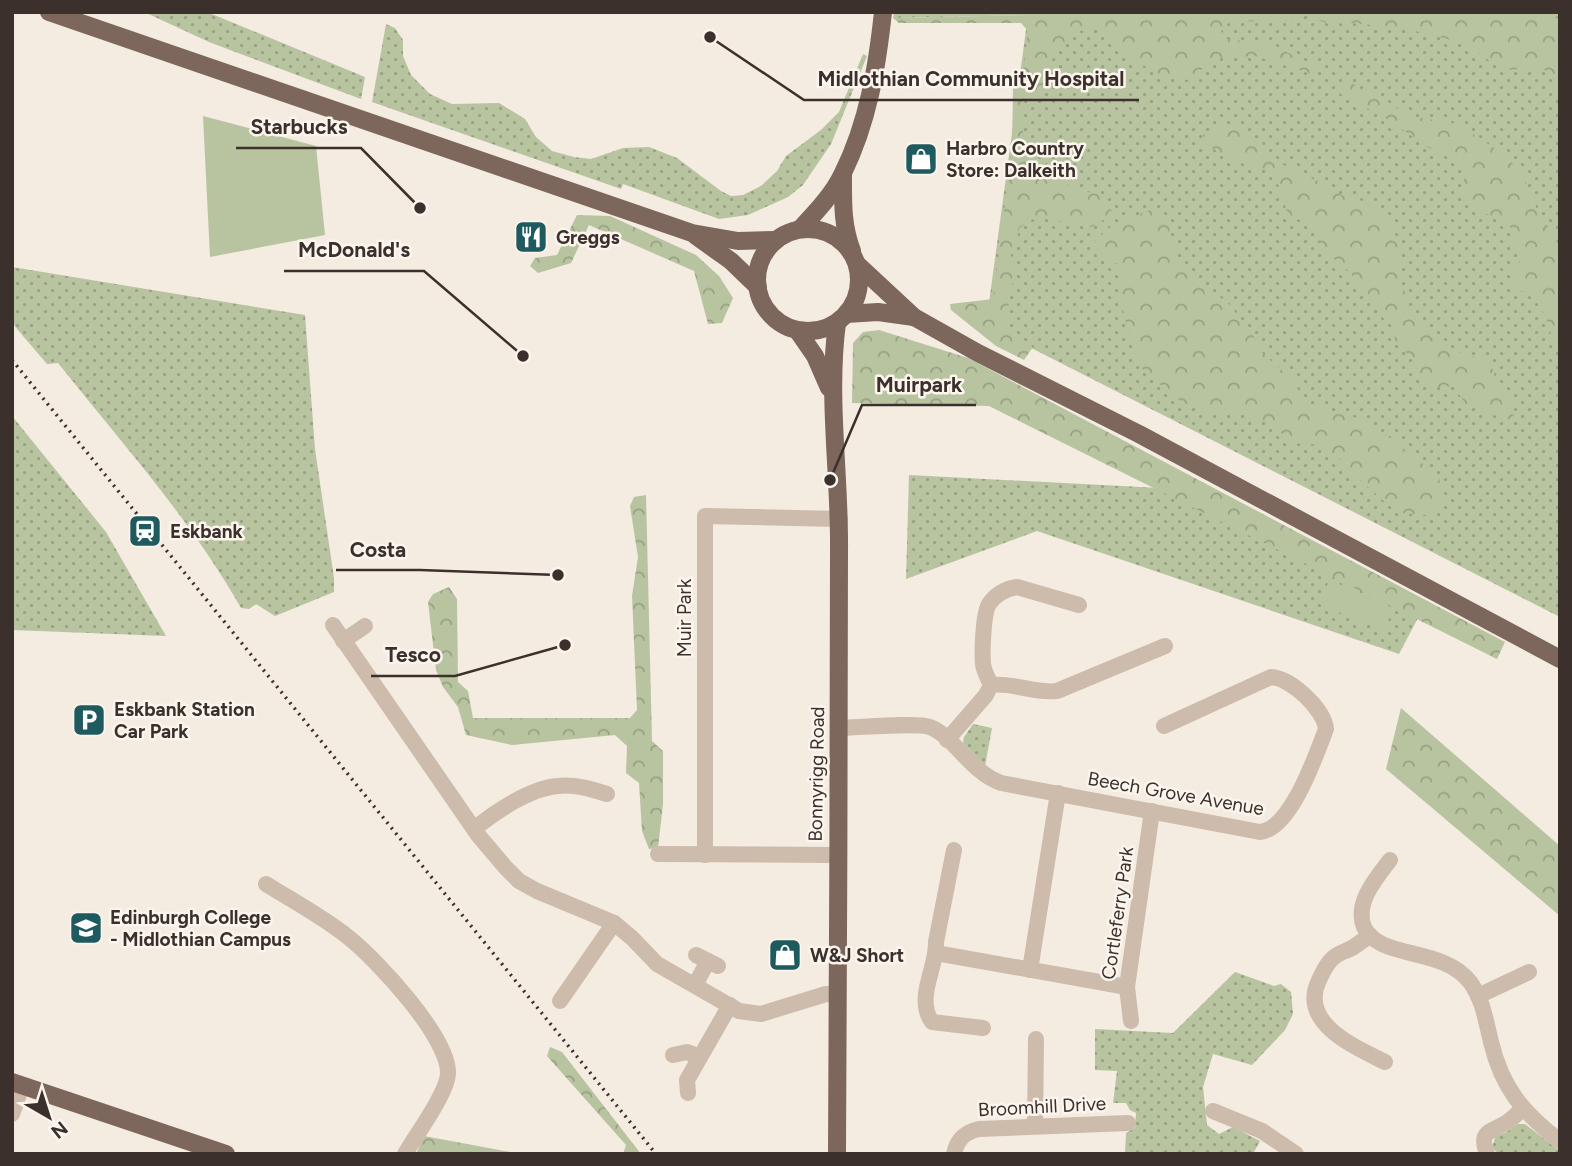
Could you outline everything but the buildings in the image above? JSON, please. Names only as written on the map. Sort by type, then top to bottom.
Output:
[{"type":"main road","points":[[49,12],[692,233],[738,241],[775,240],[801,229],[843,175]]},
{"type":"main road","points":[[841,319],[857,294],[859,284],[842,213],[843,175],[872,90],[883,12]]},
{"type":"main road","points":[[801,229],[830,234],[844,243],[855,259],[914,317],[1560,659]]},
{"type":"main road","points":[[692,233],[731,261],[758,288]]},
{"type":"main road","points":[[775,240],[764,255],[759,268],[758,288],[762,303],[783,325],[797,330],[817,331],[841,319],[877,312],[914,317]]},
{"type":"main road","name":"Bonnyrigg Road","points":[[837,1154],[840,519],[832,394],[833,352],[841,319]]},
{"type":"main road","name":"Bonnyrigg Road","points":[[797,330],[815,356],[832,394]]},
{"type":"main road","points":[[17,1084],[226,1154]]},
{"type":"street","name":"Muir Park","points":[[705,855],[705,516],[840,519]]},
{"type":"street","points":[[947,740],[986,695],[990,685],[983,663],[985,615],[997,595],[1017,587],[1079,605]]},
{"type":"street","points":[[333,625],[474,830],[519,881],[614,923],[632,937],[650,959],[739,1011],[761,1014],[827,994],[838,994]]},
{"type":"street","points":[[343,640],[365,626]]},
{"type":"street","points":[[990,685],[1002,684],[1040,692],[1057,691],[1165,646]]},
{"type":"street","name":"Beech Grove Avenue","points":[[838,728],[924,725],[947,740],[982,775],[991,780],[1260,832],[1267,832],[1278,822],[1304,786],[1326,729],[1325,719],[1319,709],[1284,680],[1272,677],[1171,718]]},
{"type":"street","points":[[474,830],[514,801],[556,786],[583,786],[607,794]]},
{"type":"street","points":[[1030,970],[1058,793]]},
{"type":"street","name":"Cortleferry Park","points":[[1131,1021],[1127,987],[1152,811]]},
{"type":"street","points":[[658,855],[837,855]]},
{"type":"street","points":[[949,858],[936,953],[930,972],[927,1015],[932,1022],[983,1028]]},
{"type":"street","points":[[1390,860],[1374,881],[1365,899],[1361,916],[1364,927],[1370,936],[1388,948],[1422,954],[1441,961],[1460,972],[1470,982],[1478,996],[1500,1073],[1510,1093],[1523,1109],[1560,1141]]},
{"type":"street","points":[[266,884],[348,937],[385,971],[430,1028],[447,1065],[446,1086],[405,1154]]},
{"type":"street","points":[[560,1001],[614,923]]},
{"type":"street","points":[[1370,936],[1353,948],[1335,955],[1326,966],[1316,987],[1315,1002],[1318,1016],[1329,1028],[1347,1043],[1385,1062]]},
{"type":"street","points":[[936,953],[1127,987]]},
{"type":"street","points":[[695,985],[708,961]]},
{"type":"street","points":[[1478,996],[1529,972]]},
{"type":"street","points":[[688,1093],[687,1080],[730,1005]]},
{"type":"street","points":[[1035,1126],[1039,1043]]},
{"type":"street","points":[[673,1055],[687,1052],[699,1057]]},
{"type":"street","points":[[12,1114],[17,1084]]},
{"type":"street","points":[[1488,1154],[1484,1143],[1485,1135],[1493,1128],[1505,1124],[1523,1109]]},
{"type":"street","points":[[1221,1118],[1262,1131],[1296,1154]]},
{"type":"street","name":"Broomhill Drive","points":[[954,1154],[960,1138],[969,1131],[979,1129],[1128,1123]]},
{"type":"green space","points":[[144,12],[207,12],[365,77],[361,99],[209,42]]},
{"type":"green space","points":[[894,12],[1560,12],[1560,617],[986,325],[1028,15],[893,18]]},
{"type":"green space","points":[[1035,12],[1295,12],[1292,20],[1230,22],[1220,29],[1226,39],[1270,44],[1317,67],[1312,74],[1255,56],[1216,58],[1188,80],[1159,74],[1120,52],[1104,31],[1088,28],[1071,35],[1052,60],[1051,82],[1043,92],[1024,100],[1022,126],[1025,145],[1043,167],[1076,190],[1105,195],[1113,214],[1092,227],[1037,217],[1019,228],[1016,244],[1009,252],[1016,264],[1006,319],[1014,333],[1033,347],[1024,360],[996,346],[951,310],[950,304],[993,299],[1012,147],[1013,88],[1022,83],[1028,31],[1021,23],[899,23],[893,18],[1028,15]]},
{"type":"green space","points":[[1313,12],[1527,12],[1560,19],[1560,98],[1551,77],[1543,68],[1502,70],[1467,44],[1403,28],[1350,23],[1328,24],[1312,17]]},
{"type":"green space","points":[[386,24],[395,28],[403,40],[403,56],[411,75],[430,94],[452,104],[499,103],[525,119],[536,137],[552,151],[574,157],[591,159],[623,148],[649,147],[677,158],[731,196],[743,195],[761,186],[777,171],[786,156],[821,130],[839,112],[863,54],[867,56],[831,144],[803,185],[788,197],[748,215],[719,219],[623,184],[621,189],[372,102]]},
{"type":"green space","points":[[1347,81],[1409,116],[1458,124],[1506,156],[1523,175],[1536,207],[1560,250],[1560,343],[1553,341],[1537,303],[1510,281],[1520,260],[1513,248],[1510,225],[1472,205],[1466,195],[1461,167],[1450,157],[1434,151],[1383,116],[1337,91],[1340,82]]},
{"type":"green space","points":[[203,116],[316,146],[325,235],[210,257]]},
{"type":"green space","points":[[1226,126],[1239,127],[1262,143],[1275,161],[1343,196],[1362,201],[1385,215],[1400,244],[1400,278],[1412,313],[1428,327],[1431,338],[1445,348],[1485,360],[1493,370],[1499,390],[1509,398],[1514,418],[1506,420],[1465,403],[1453,386],[1435,388],[1425,385],[1410,356],[1395,342],[1394,325],[1383,318],[1376,302],[1357,287],[1351,273],[1327,253],[1308,223],[1289,216],[1272,174],[1240,162],[1201,141],[1206,133]]},
{"type":"green space","points":[[1155,208],[1166,217],[1177,256],[1200,282],[1229,304],[1254,337],[1260,351],[1291,378],[1306,402],[1332,413],[1352,416],[1392,439],[1439,477],[1443,501],[1437,511],[1426,515],[1401,513],[1351,472],[1332,450],[1322,445],[1292,443],[1275,427],[1243,412],[1209,413],[1183,403],[1144,372],[1122,307],[1119,264],[1098,259],[1092,243],[1113,225]]},
{"type":"green space","points":[[577,215],[610,216],[696,255],[719,276],[733,298],[722,323],[708,324],[694,271],[589,225],[571,263],[538,273],[530,266],[535,258],[557,255]]},
{"type":"green space","points":[[12,267],[305,315],[315,449],[334,592],[275,616],[256,604],[249,609],[241,608],[200,544],[131,452],[58,363],[47,364],[12,323]]},
{"type":"green space","points":[[879,330],[968,358],[1505,642],[1497,659],[989,406],[852,403],[853,343],[863,332]]},
{"type":"green space","points":[[12,416],[106,532],[166,636],[12,630]]},
{"type":"green space","points":[[909,475],[1160,488],[1418,618],[1399,654],[1037,531],[906,579]]},
{"type":"green space","points":[[646,495],[652,741],[663,751],[663,804],[658,848],[649,849],[642,831],[639,783],[626,773],[627,746],[615,735],[512,745],[466,735],[458,707],[443,687],[436,670],[428,602],[433,594],[449,587],[457,599],[458,682],[468,691],[473,718],[630,718],[637,710],[632,596],[638,557],[630,506],[634,497]]},
{"type":"green space","points":[[1330,580],[1395,609],[1382,630],[1317,603]]},
{"type":"green space","points":[[1401,708],[1560,846],[1560,916],[1386,769]]},
{"type":"green space","points":[[973,724],[992,728],[985,766],[963,743]]},
{"type":"green space","points":[[1235,972],[1274,986],[1281,984],[1291,992],[1293,1014],[1285,1030],[1252,1065],[1213,1054],[1203,1087],[1207,1125],[1219,1134],[1233,1127],[1260,1141],[1253,1154],[1125,1154],[1126,1133],[1135,1128],[1136,1113],[1130,1110],[1126,1103],[1113,1103],[1117,1071],[1095,1070],[1095,1029],[1173,1033]]},
{"type":"green space","points":[[550,1047],[562,1052],[641,1154],[623,1154],[626,1145],[547,1056]]},
{"type":"green space","points":[[1518,1124],[1525,1124],[1560,1151],[1560,1154],[1498,1154],[1492,1147],[1496,1135],[1505,1133]]},
{"type":"green space","points":[[424,1136],[521,1154],[416,1154]]},
{"type":"railway","points":[[12,360],[656,1154]]},
{"type":"place","name":"Midlothian Community Hospital","points":[[710,37]]},
{"type":"place","name":"Harbro Country Store: Dalkeith","points":[[921,159]]},
{"type":"place","name":"Starbucks","points":[[420,208]]},
{"type":"place","name":"Greggs","points":[[531,237]]},
{"type":"place","name":"McDonald's","points":[[523,356]]},
{"type":"place","name":"Muirpark","points":[[830,480]]},
{"type":"place","name":"Eskbank","points":[[145,531]]},
{"type":"place","name":"Costa","points":[[558,575]]},
{"type":"place","name":"Tesco","points":[[565,645]]},
{"type":"place","name":"Eskbank Station Car Park","points":[[89,720]]},
{"type":"place","name":"Edinburgh College - Midlothian Campus","points":[[86,928]]},
{"type":"place","name":"W&J Short","points":[[785,955]]}]
